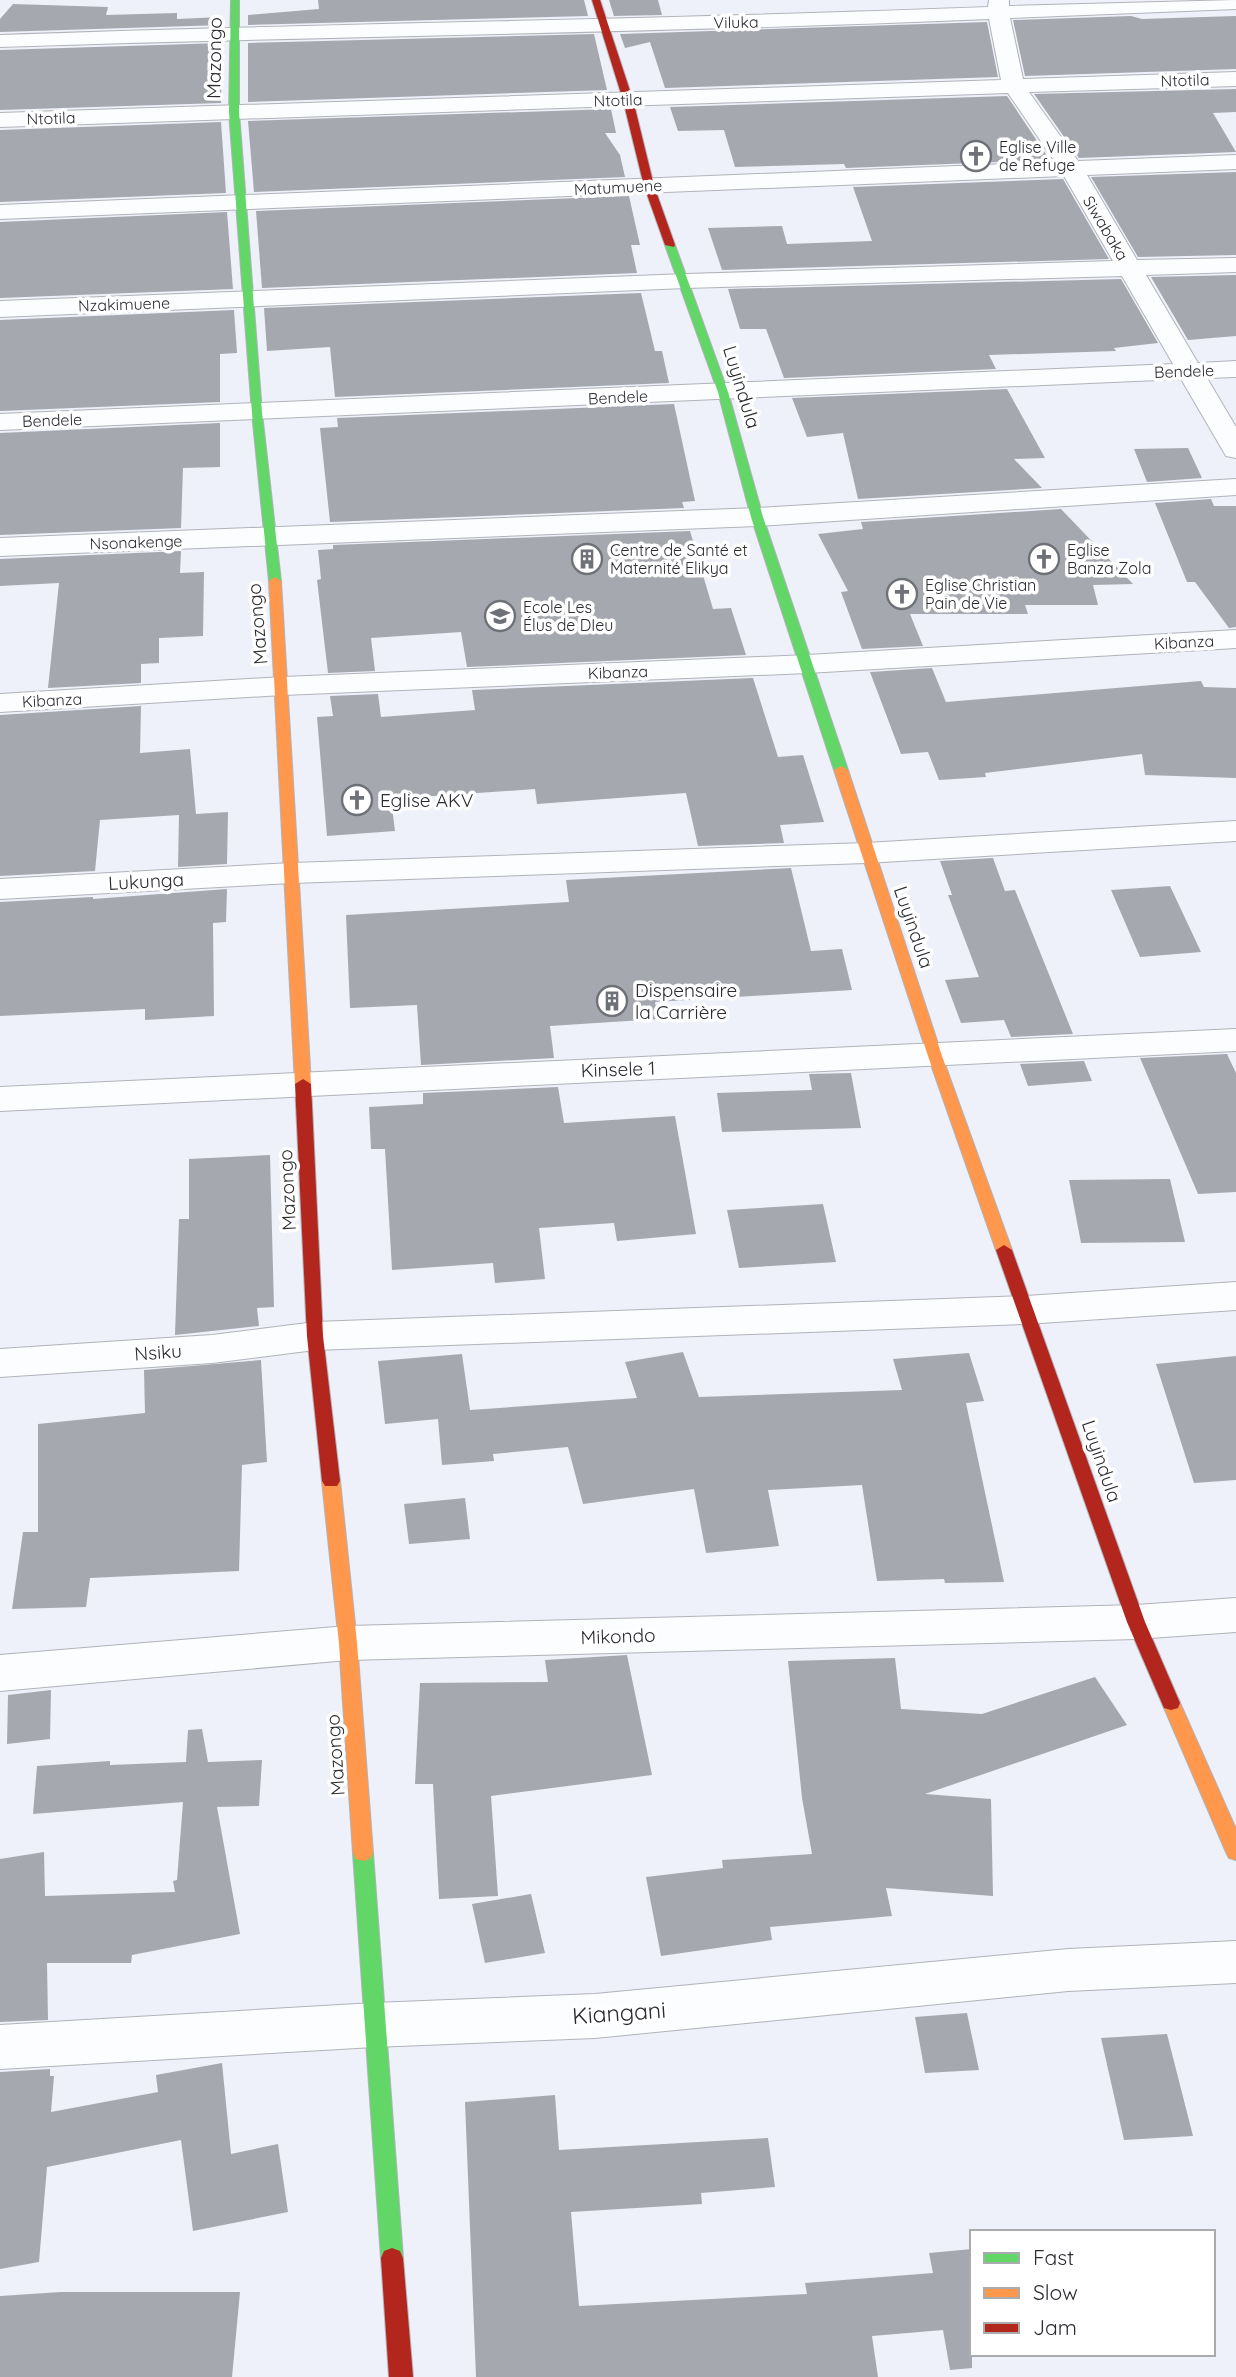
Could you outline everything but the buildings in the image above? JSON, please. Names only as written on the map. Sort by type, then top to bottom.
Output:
[{"type":"street","name":"Mazongo","points":[[235,0],[234,112],[257,413],[272,537],[283,686],[314,1336],[348,1643],[401,2377]]},
{"type":"street","name":"Luyindula","points":[[596,0],[628,100],[649,186],[686,281],[723,392],[757,517],[935,1056],[1136,1622],[1236,1852]]},
{"type":"street","name":"Viluka","points":[[0,41],[236,33],[771,22],[998,6],[1236,3]]},
{"type":"street","name":"Siwabaka","points":[[998,6],[1013,85],[1071,168],[1236,450]]},
{"type":"street","name":"Ntotila","points":[[0,120],[1236,79]]},
{"type":"street","name":"Matumuene","points":[[0,212],[1236,162]]},
{"type":"street","name":"Nzakimuene","points":[[0,309],[686,281],[1236,265]]},
{"type":"street","name":"Bendele","points":[[0,422],[1236,369]]},
{"type":"street","name":"Nsonakenge","points":[[0,547],[757,517],[1236,487]]},
{"type":"street","name":"Kibanza","points":[[0,703],[283,686],[807,664],[1236,639]]},
{"type":"street","name":"Lukunga","points":[[0,889],[292,873],[866,853],[1236,831]]},
{"type":"street","name":"Kinsele 1","points":[[0,1100],[302,1082],[935,1056],[1236,1040]]},
{"type":"street","name":"Nsiku","points":[[0,1363],[212,1349],[314,1336],[1026,1310],[1236,1296]]},
{"type":"street","name":"Mikondo","points":[[0,1673],[348,1643],[1136,1622],[1236,1615]]},
{"type":"street","name":"Kiangani","points":[[0,2047],[374,2025],[595,2016],[1068,1970],[1236,1962]]},
{"type":"traffic: fast","points":[[235,0],[234,112],[257,413],[275,581]]},
{"type":"traffic: fast","points":[[670,245],[723,392],[757,517],[841,770]]},
{"type":"traffic: fast","points":[[363,1853],[392,2258]]},
{"type":"traffic: slow","points":[[275,581],[303,1084]]},
{"type":"traffic: slow","points":[[841,770],[935,1056],[1004,1250]]},
{"type":"traffic: slow","points":[[331,1481],[348,1643],[363,1853]]},
{"type":"traffic: slow","points":[[1171,1703],[1236,1852]]},
{"type":"traffic: jam","points":[[596,0],[628,100],[649,186],[670,245]]},
{"type":"traffic: jam","points":[[303,1084],[315,1336],[331,1481]]},
{"type":"traffic: jam","points":[[1004,1250],[1136,1622],[1171,1703]]},
{"type":"traffic: jam","points":[[392,2258],[401,2377]]},
{"type":"place","name":"Eglise Ville de Refuge","points":[[976,156]]},
{"type":"place","name":"Centre de Santé et Maternité Elikya","points":[[587,559]]},
{"type":"place","name":"Eglise Banza Zola","points":[[1044,559]]},
{"type":"place","name":"Eglise Christian Pain de Vie","points":[[902,594]]},
{"type":"place","name":"Ecole Les Élus de DIeu","points":[[500,616]]},
{"type":"place","name":"Eglise AKV","points":[[357,800]]},
{"type":"place","name":"Dispensaire la Carrière","points":[[612,1001]]}]
